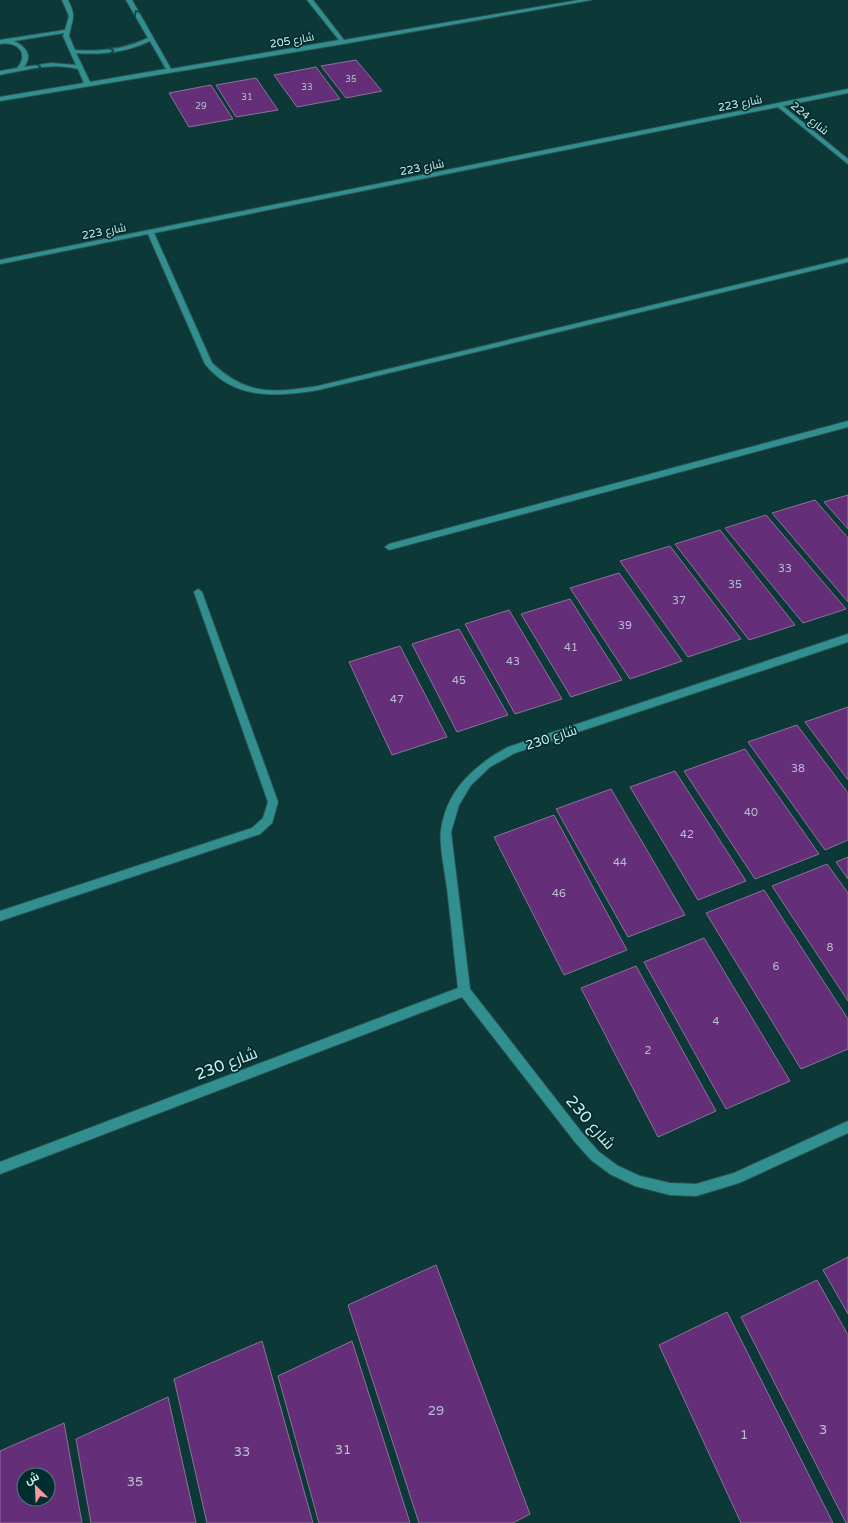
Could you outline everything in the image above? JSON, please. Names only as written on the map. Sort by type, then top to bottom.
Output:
[{"type":"street","points":[[65,0],[72,13],[72,19],[66,36],[88,84]]},
{"type":"street","points":[[130,0],[170,71]]},
{"type":"street","points":[[310,0],[343,42]]},
{"type":"street","name":"شارع 205","points":[[0,100],[343,42],[565,2],[588,0]]},
{"type":"street","points":[[0,42],[67,31]]},
{"type":"street","points":[[72,51],[115,51],[136,46],[152,38]]},
{"type":"street","points":[[6,41],[22,48],[26,53],[24,64],[18,70]]},
{"type":"street","points":[[0,73],[56,64],[65,64],[80,68]]},
{"type":"street","name":"شارع 223","points":[[0,262],[848,91]]},
{"type":"street","name":"شارع 224","points":[[779,105],[848,162]]},
{"type":"street","points":[[150,232],[209,364],[234,385],[245,390],[287,394],[318,388],[848,260]]},
{"type":"street","points":[[389,547],[848,424]]},
{"type":"street","points":[[0,916],[256,831],[268,820],[273,802],[198,592]]},
{"type":"street","name":"شارع 230","points":[[848,638],[512,750],[494,759],[481,769],[456,797],[448,814],[446,832],[464,991],[579,1138],[595,1156],[614,1170],[639,1182],[670,1189],[696,1190],[735,1179],[848,1127]]},
{"type":"street","name":"شارع 230","points":[[0,1168],[464,991]]},
{"type":"building","points":[[356,60],[382,91],[346,98],[321,66]]},
{"type":"building","points":[[316,67],[340,99],[297,107],[274,75]]},
{"type":"building","points":[[256,78],[278,110],[236,117],[216,85]]},
{"type":"building","points":[[211,85],[233,119],[189,127],[169,93]]},
{"type":"building","points":[[848,495],[848,529],[824,502]]},
{"type":"building","points":[[815,500],[848,538],[848,602],[772,513]]},
{"type":"building","points":[[766,515],[846,609],[803,623],[725,528]]},
{"type":"building","points":[[720,530],[795,625],[749,640],[675,544]]},
{"type":"building","points":[[670,546],[741,639],[688,657],[620,561]]},
{"type":"building","points":[[619,573],[682,661],[630,679],[570,588]]},
{"type":"building","points":[[570,599],[622,680],[571,697],[521,614]]},
{"type":"building","points":[[509,610],[562,699],[515,714],[465,624]]},
{"type":"building","points":[[459,629],[508,715],[457,732],[412,644]]},
{"type":"building","points":[[400,646],[447,737],[392,755],[349,662]]},
{"type":"building","points":[[848,707],[848,780],[805,722]]},
{"type":"building","points":[[797,725],[848,793],[848,840],[825,850],[748,742]]},
{"type":"building","points":[[745,749],[819,854],[755,879],[684,771]]},
{"type":"building","points":[[675,771],[746,881],[698,900],[630,787]]},
{"type":"building","points":[[611,789],[685,915],[628,937],[556,809]]},
{"type":"building","points":[[554,815],[627,950],[564,975],[494,837]]},
{"type":"building","points":[[848,857],[848,879],[836,862]]},
{"type":"building","points":[[827,864],[848,893],[848,1001],[772,886]]},
{"type":"building","points":[[764,890],[848,1019],[848,1049],[801,1069],[706,913]]},
{"type":"building","points":[[704,938],[790,1081],[726,1109],[644,962]]},
{"type":"building","points":[[636,966],[716,1111],[658,1137],[581,988]]},
{"type":"building","points":[[848,1257],[848,1314],[823,1270]]},
{"type":"building","points":[[436,1265],[530,1514],[513,1523],[419,1523],[348,1305]]},
{"type":"building","points":[[817,1280],[848,1335],[848,1523],[846,1523],[741,1317]]},
{"type":"building","points":[[727,1312],[833,1523],[741,1523],[659,1345]]},
{"type":"building","points":[[262,1341],[313,1523],[207,1523],[174,1379]]},
{"type":"building","points":[[352,1341],[410,1523],[319,1523],[278,1376]]},
{"type":"building","points":[[168,1397],[196,1523],[91,1523],[76,1439]]},
{"type":"building","points":[[64,1423],[82,1523],[0,1523],[0,1451]]}]
